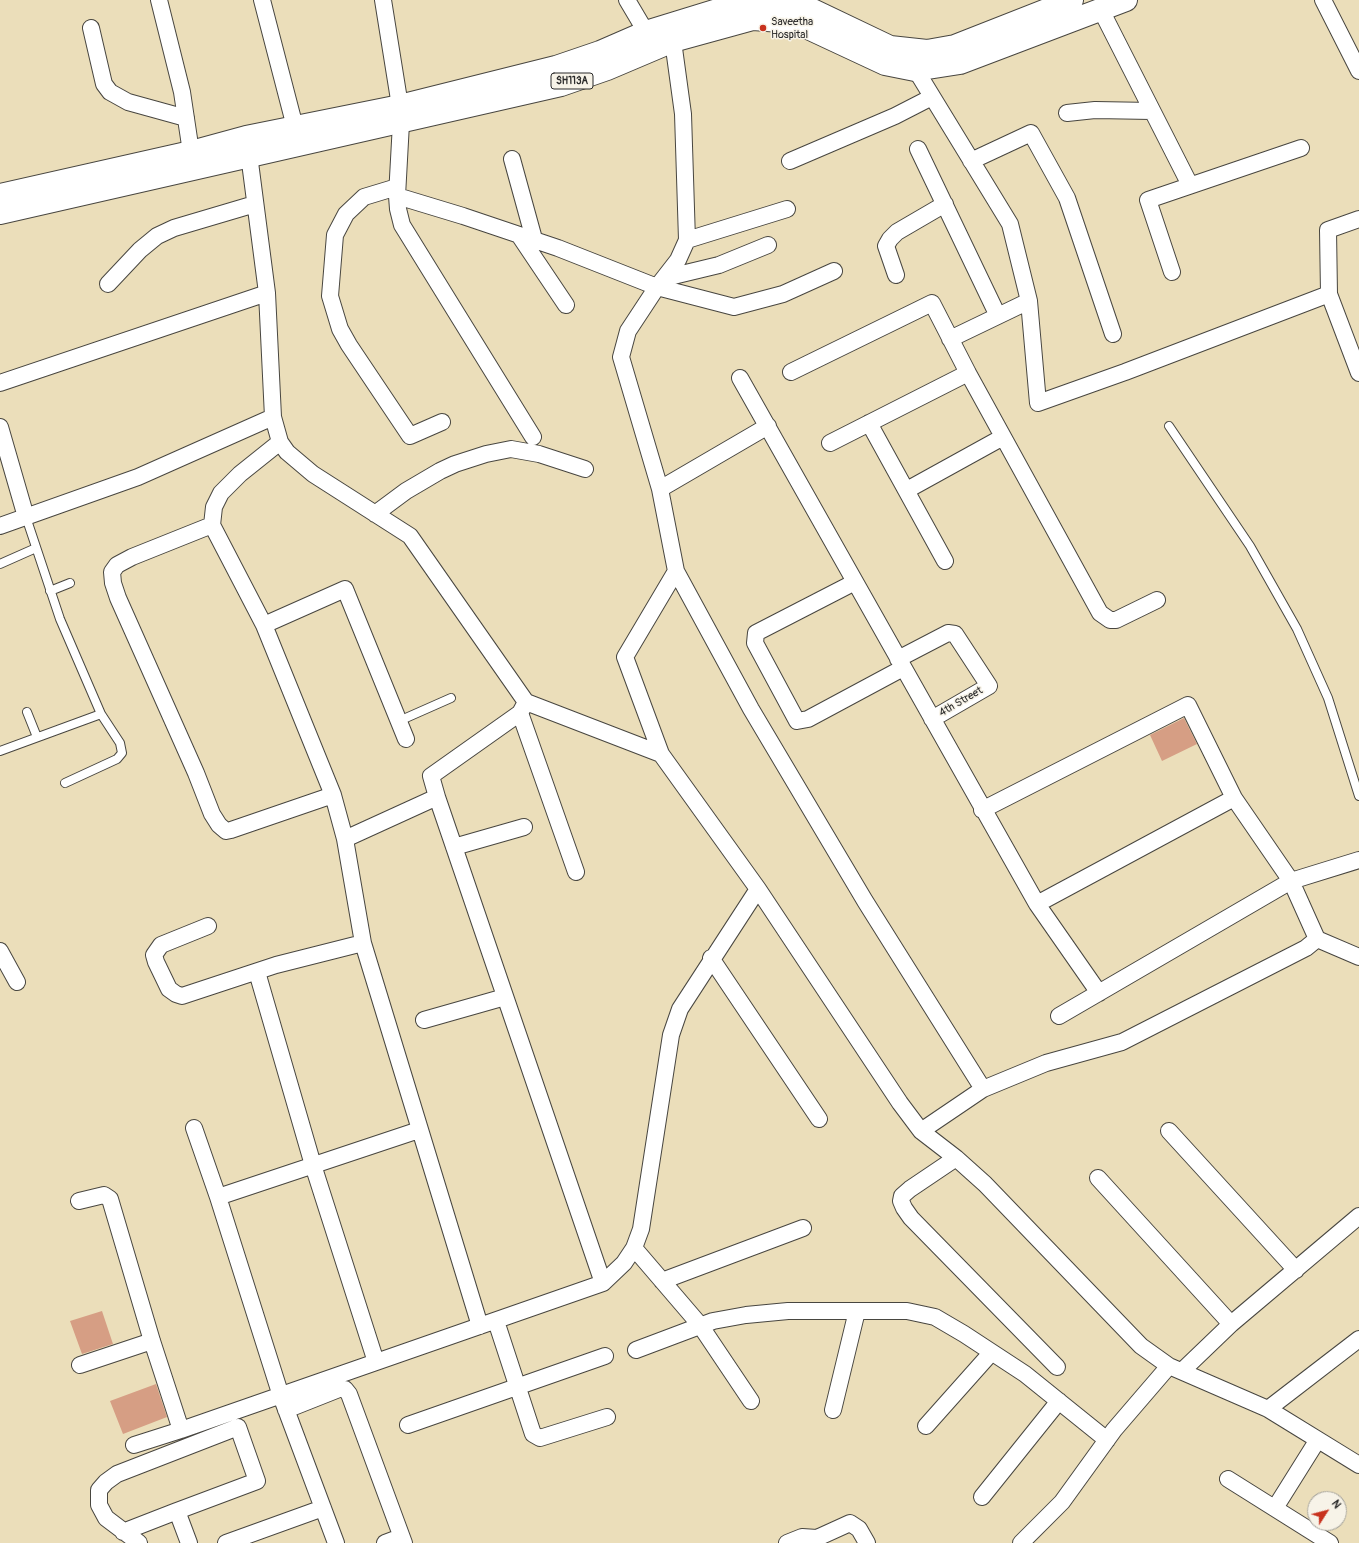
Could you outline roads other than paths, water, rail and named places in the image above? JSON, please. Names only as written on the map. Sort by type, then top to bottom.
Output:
[{"type":"main road","name":"SH113A","points":[[0,195],[191,152],[248,146],[295,127],[400,114],[556,67],[600,52],[646,32],[750,0],[780,1],[800,4],[890,47],[927,51],[955,46],[1072,0]]},
{"type":"main road","name":"SH113A","points":[[0,213],[248,146],[400,114],[561,85],[607,69],[673,41],[753,19],[779,19],[795,22],[885,64],[916,70],[960,63],[1100,8],[1126,0]]},
{"type":"street","points":[[159,0],[182,92],[191,152]]},
{"type":"street","points":[[262,0],[295,127]]},
{"type":"street","points":[[383,0],[400,114],[397,192],[398,210],[402,225],[533,437]]},
{"type":"street","points":[[627,0],[646,32]]},
{"type":"street","points":[[1323,0],[1359,71]]},
{"type":"street","points":[[1100,8],[1190,185]]},
{"type":"street","points":[[91,28],[104,84],[110,92],[128,102],[186,118]]},
{"type":"street","points":[[673,41],[684,114],[687,240],[678,260],[628,331],[621,357],[660,489],[676,571],[759,722],[865,901],[983,1090]]},
{"type":"street","points":[[904,48],[932,97],[1010,224],[1029,301],[1038,403],[1125,372],[1329,294]]},
{"type":"street","points":[[790,161],[895,116],[932,97]]},
{"type":"street","points":[[1068,113],[1094,110],[1152,111]]},
{"type":"street","points":[[971,161],[1031,133],[1067,198],[1112,334]]},
{"type":"street","points":[[248,146],[267,293],[273,418],[280,442],[286,452],[313,474],[410,536],[523,708],[576,872]]},
{"type":"street","points":[[1172,272],[1148,200],[1301,148]]},
{"type":"street","points":[[918,149],[998,316]]},
{"type":"street","points":[[512,159],[526,237],[566,305]]},
{"type":"street","points":[[442,422],[410,436],[349,345],[338,324],[330,296],[335,235],[346,214],[364,197],[397,192],[734,307],[783,294],[834,271]]},
{"type":"street","points":[[108,284],[140,250],[157,236],[174,228],[255,204]]},
{"type":"street","points":[[896,275],[886,246],[890,239],[897,232],[945,204]]},
{"type":"street","points":[[687,240],[787,209]]},
{"type":"street","points":[[1359,219],[1328,230],[1329,294],[1359,373]]},
{"type":"street","points":[[661,283],[720,265],[768,245]]},
{"type":"street","points":[[0,383],[267,293]]},
{"type":"street","points":[[950,339],[1029,301]]},
{"type":"street","points":[[791,372],[932,303],[968,373],[1100,613],[1110,620],[1116,620],[1157,600]]},
{"type":"street","points":[[830,443],[968,373]]},
{"type":"street","points":[[740,378],[856,582],[982,810],[1037,904],[1099,993]]},
{"type":"street","points":[[0,526],[138,477],[273,418]]},
{"type":"street","points":[[869,423],[945,561]]},
{"type":"street","points":[[660,489],[768,426]]},
{"type":"street","points":[[0,427],[26,517]]},
{"type":"street","points":[[907,490],[1003,437]]},
{"type":"street","points":[[280,442],[240,474],[221,492],[214,507],[212,525],[264,625],[333,794],[345,839],[363,943],[480,1326]]},
{"type":"street","points":[[375,514],[406,491],[440,471],[455,464],[486,454],[511,449],[539,454],[585,469]]},
{"type":"street","points":[[212,525],[132,557],[117,565],[112,572],[113,583],[118,598],[196,773],[212,814],[219,825],[226,830],[231,830],[333,794]]},
{"type":"street","points":[[676,571],[625,657],[661,754],[758,889],[900,1103],[921,1131],[956,1158],[984,1184],[1141,1346],[1175,1368],[1268,1409],[1317,1441],[1359,1465]]},
{"type":"street","points":[[856,582],[756,633],[755,643],[797,721],[808,719],[901,663]]},
{"type":"street","points":[[264,625],[345,589],[406,739]]},
{"type":"street","name":"4th Street","points":[[901,663],[948,633],[955,634],[989,686],[932,719]]},
{"type":"street","points":[[982,810],[1188,705],[1234,798],[1290,881],[1317,939],[1359,958]]},
{"type":"street","points":[[523,708],[661,754]]},
{"type":"street","points":[[523,708],[431,776],[603,1282]]},
{"type":"street","points":[[345,839],[437,797]]},
{"type":"street","points":[[1037,904],[1234,798]]},
{"type":"street","points":[[454,847],[524,827]]},
{"type":"street","points":[[1059,1016],[1290,881],[1359,860]]},
{"type":"street","points":[[283,1403],[376,1362],[496,1321],[603,1282],[624,1264],[634,1248],[641,1229],[671,1035],[680,1008],[711,958],[758,889]]},
{"type":"street","points":[[208,926],[161,945],[154,955],[169,989],[182,996],[276,965],[363,943]]},
{"type":"street","points":[[921,1131],[983,1090],[1046,1063],[1122,1042],[1242,982],[1306,948],[1317,939]]},
{"type":"street","points":[[0,951],[17,982]]},
{"type":"street","points":[[711,958],[819,1119]]},
{"type":"street","points":[[257,972],[313,1165],[376,1362]]},
{"type":"street","points":[[424,1020],[505,997]]},
{"type":"street","points":[[194,1128],[218,1197],[283,1403],[336,1543]]},
{"type":"street","points":[[218,1197],[419,1130]]},
{"type":"street","points":[[1169,1131],[1296,1270]]},
{"type":"street","points":[[956,1158],[910,1189],[902,1196],[901,1202],[911,1218],[1057,1367]]},
{"type":"street","points":[[1098,1178],[1231,1324]]},
{"type":"street","points":[[79,1202],[104,1195],[110,1200],[152,1341],[181,1430]]},
{"type":"street","points":[[1021,1543],[1062,1502],[1107,1440],[1175,1368],[1231,1324],[1359,1216]]},
{"type":"street","points":[[662,1281],[803,1228]]},
{"type":"street","points":[[634,1248],[700,1325],[751,1402]]},
{"type":"street","points":[[636,1350],[712,1321],[746,1315],[788,1311],[907,1311],[935,1317],[1025,1374],[1107,1440]]},
{"type":"street","points":[[833,1410],[857,1311]]},
{"type":"street","points":[[496,1321],[532,1434],[540,1438],[607,1417]]},
{"type":"street","points":[[1268,1409],[1359,1339]]},
{"type":"street","points":[[80,1365],[152,1341]]},
{"type":"street","points":[[926,1426],[991,1353]]},
{"type":"street","points":[[408,1425],[605,1356]]},
{"type":"street","points":[[134,1445],[181,1430],[283,1403],[339,1389],[345,1389],[349,1394],[402,1540],[385,1543]]},
{"type":"street","points":[[982,1497],[1059,1402]]},
{"type":"street","points":[[123,1532],[257,1480],[238,1427],[117,1474],[106,1482],[99,1490],[99,1505],[106,1518],[123,1532],[139,1543]]},
{"type":"street","points":[[1275,1508],[1317,1441]]},
{"type":"street","points":[[1228,1479],[1330,1543]]},
{"type":"street","points":[[226,1543],[323,1508]]},
{"type":"street","points":[[176,1511],[189,1543]]},
{"type":"street","points":[[787,1543],[802,1537],[817,1538],[850,1523],[859,1529],[867,1543]]},
{"type":"lane","points":[[1169,426],[1250,546],[1297,629],[1328,698],[1359,796]]},
{"type":"lane","points":[[26,517],[60,619],[101,714],[120,743],[122,753],[117,759],[65,783]]},
{"type":"lane","points":[[0,564],[36,548]]},
{"type":"lane","points":[[50,591],[70,583]]},
{"type":"lane","points":[[399,721],[451,698]]},
{"type":"lane","points":[[27,712],[37,737]]},
{"type":"lane","points":[[0,751],[101,714]]},
{"type":"place","name":"Saveetha Hospital","points":[[763,28]]}]
